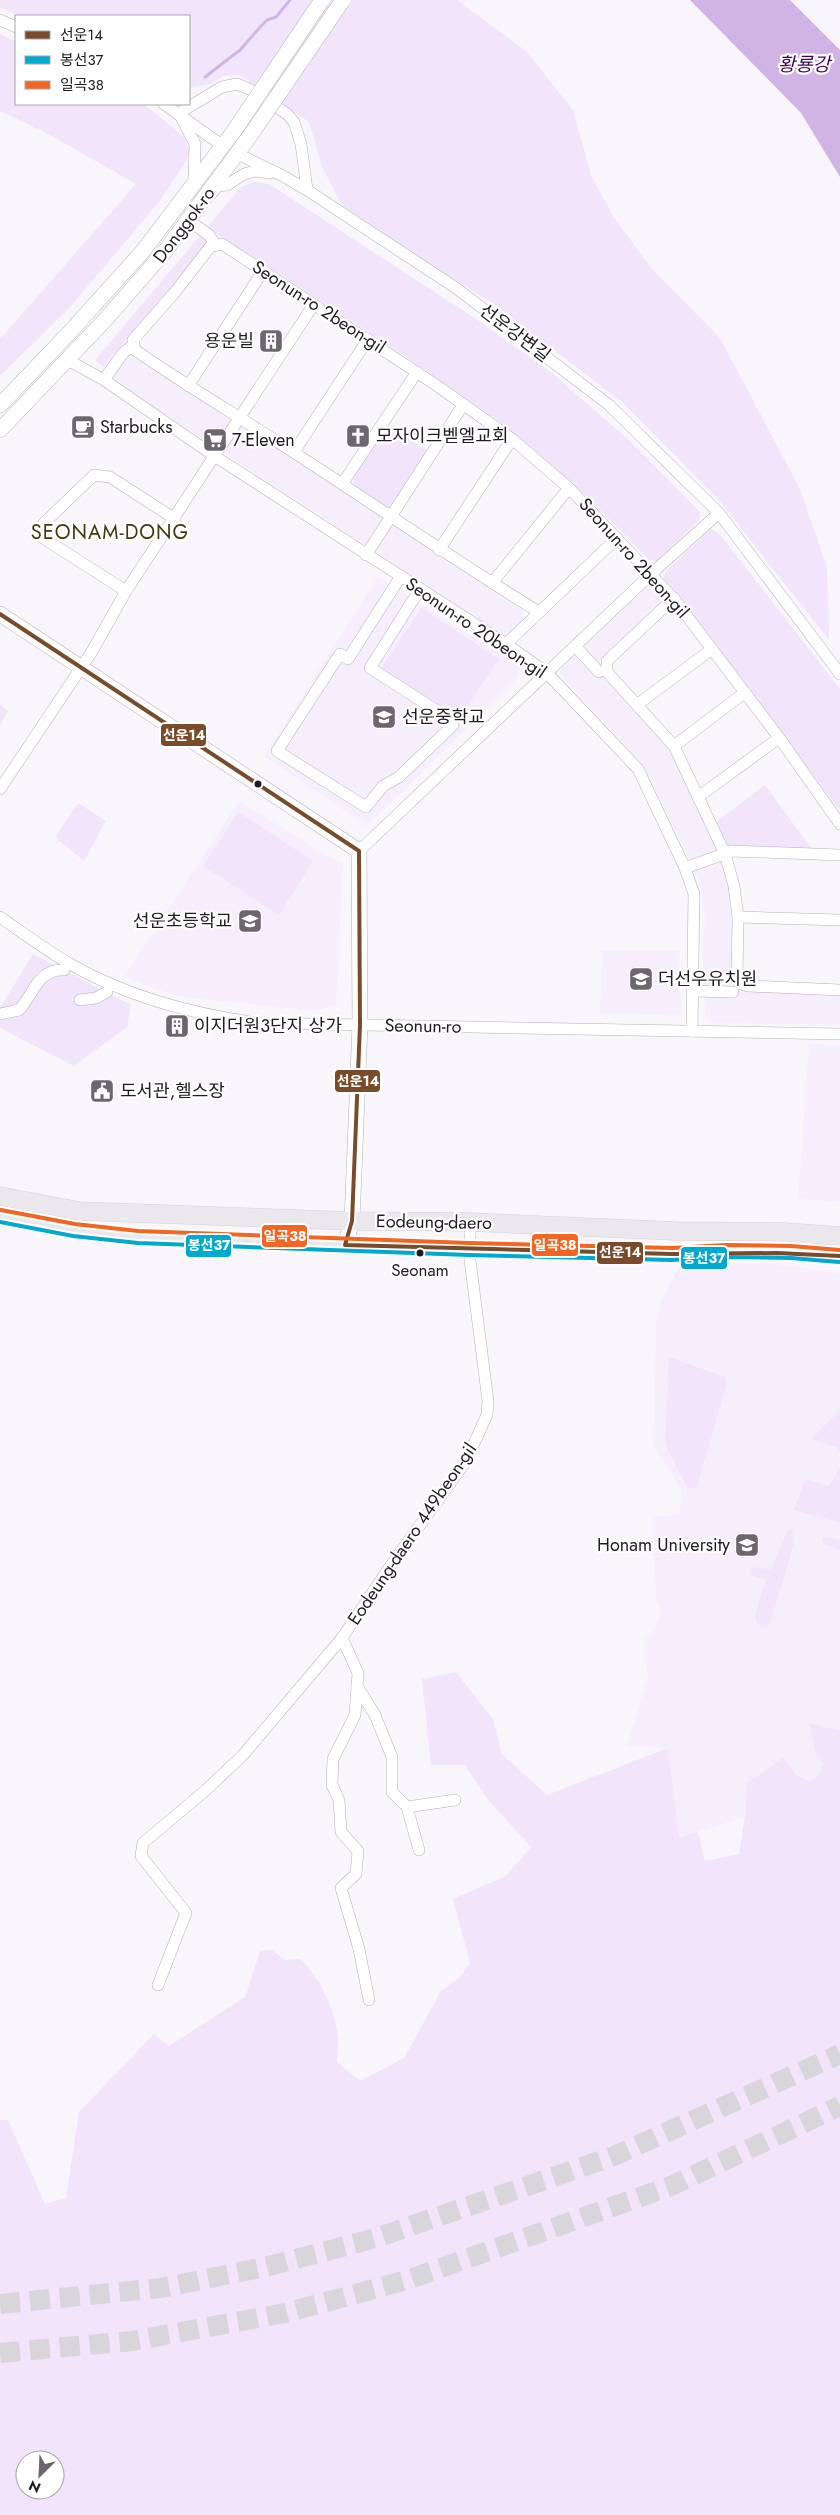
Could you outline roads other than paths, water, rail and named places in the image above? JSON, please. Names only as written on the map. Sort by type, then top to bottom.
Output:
[{"type":"main road","name":"Donggok-ro","points":[[0,405],[69,334],[137,258],[234,131],[322,0]]},
{"type":"main road","name":"Donggok-ro","points":[[0,430],[142,278],[238,154],[343,0]]},
{"type":"main road","points":[[0,614],[360,851],[360,1025],[352,1221],[345,1245]]},
{"type":"main road","name":"Eodeung-daero","points":[[0,1196],[79,1211],[352,1221],[470,1222],[784,1232],[840,1236]]},
{"type":"main road","name":"Eodeung-daero","points":[[0,1216],[74,1230],[138,1237],[469,1249],[672,1254],[726,1251],[840,1256]]},
{"type":"street","points":[[0,20],[15,27]]},
{"type":"street","points":[[179,113],[222,86],[237,84],[251,90],[286,114],[294,122],[301,144],[307,190]]},
{"type":"street","points":[[166,105],[223,146]]},
{"type":"street","points":[[179,113],[195,144],[194,184]]},
{"type":"street","name":"선운강변길","points":[[238,154],[284,176],[307,190],[456,288],[609,405],[719,513],[840,674]]},
{"type":"street","points":[[199,205],[218,186],[227,185],[244,174],[264,172],[284,176]]},
{"type":"street","name":"Seonun-ro 2beon-gil","points":[[188,220],[208,235],[216,244],[222,244],[417,372],[512,439],[570,488],[674,598],[779,738],[840,824]]},
{"type":"street","points":[[216,244],[210,247],[176,291],[133,340],[135,350],[188,386],[294,452],[439,550],[539,612]]},
{"type":"street","points":[[188,386],[263,271]]},
{"type":"street","points":[[0,789],[82,667],[126,590],[241,419],[314,304]]},
{"type":"street","points":[[294,452],[368,339]]},
{"type":"street","points":[[104,380],[123,353],[133,345]]},
{"type":"street","name":"Seonun-ro 20beon-gil","points":[[66,360],[104,380],[216,457],[506,644],[546,673],[638,769],[685,868],[694,894],[692,1031]]},
{"type":"street","points":[[342,484],[417,372]]},
{"type":"street","points":[[366,555],[463,405]]},
{"type":"street","points":[[439,550],[512,439]]},
{"type":"street","points":[[126,590],[43,538],[43,524],[94,475],[110,477],[175,519]]},
{"type":"street","points":[[492,583],[570,488]]},
{"type":"street","points":[[360,851],[652,573],[719,513]]},
{"type":"street","points":[[506,644],[617,538]]},
{"type":"street","points":[[401,576],[348,659],[340,654],[277,750],[366,807],[384,786],[399,777],[453,725],[450,720],[370,668],[420,589]]},
{"type":"street","points":[[674,598],[607,661],[607,672],[638,704],[674,746],[725,854],[734,886],[738,918],[737,979],[741,984],[748,986],[840,990]]},
{"type":"street","points":[[575,646],[600,672]]},
{"type":"street","points":[[638,704],[712,649]]},
{"type":"street","points":[[674,746],[744,693]]},
{"type":"street","points":[[698,797],[779,738]]},
{"type":"street","points":[[685,868],[732,852],[840,855]]},
{"type":"street","name":"Seonun-ro","points":[[0,917],[70,964],[113,985],[169,1006],[258,1023],[840,1034]]},
{"type":"street","points":[[738,918],[840,920]]},
{"type":"street","points":[[0,1014],[19,1010],[39,979],[49,973],[64,970]]},
{"type":"street","points":[[694,991],[733,992]]},
{"type":"street","points":[[80,1000],[96,998],[107,992]]},
{"type":"street","name":"Eodeung-daero 449beon-gil","points":[[158,1985],[186,1913],[141,1856],[143,1843],[206,1790],[243,1755],[342,1638],[387,1571],[466,1461],[487,1415],[488,1401],[469,1249],[470,1222]]},
{"type":"street","name":"Eodeung-daero 449beon-gil","points":[[342,1638],[358,1673],[356,1715],[333,1760],[332,1785],[339,1800],[341,1832],[358,1851],[356,1874],[340,1888],[360,1949],[370,2000]]},
{"type":"street","name":"Eodeung-daero 449beon-gil","points":[[357,1686],[375,1715],[392,1756],[392,1792],[407,1807],[419,1850]]},
{"type":"street","points":[[407,1807],[455,1800]]},
{"type":"water","name":"황룡강","points":[[690,0],[790,0],[840,50],[840,177],[801,113]]},
{"type":"waterway","points":[[205,77],[240,50],[267,20],[276,17],[290,0]]},
{"type":"tunnel","points":[[0,2304],[161,2288],[265,2267],[376,2238],[614,2156],[840,2054]]},
{"type":"tunnel","points":[[0,2353],[132,2341],[285,2313],[407,2280],[671,2186],[840,2106]]},
{"type":"place","name":"용운빌","points":[[271,341]]},
{"type":"place","name":"Starbucks","points":[[83,427]]},
{"type":"place","name":"모자이크벧엘교회","points":[[358,436]]},
{"type":"place","name":"7-Eleven","points":[[215,440]]},
{"type":"place","name":"선운중학교","points":[[384,717]]},
{"type":"place","name":"선운초등학교","points":[[250,921]]},
{"type":"place","name":"더선우유치원","points":[[641,979]]},
{"type":"place","name":"이지더원3단지 상가","points":[[177,1026]]},
{"type":"place","name":"도서관,헬스장","points":[[102,1091]]},
{"type":"place","name":"Seonam","points":[[420,1253]]},
{"type":"place","name":"Honam University","points":[[747,1545]]},
{"type":"district","name":"SEONAM-DONG","points":[[110,532]]}]
